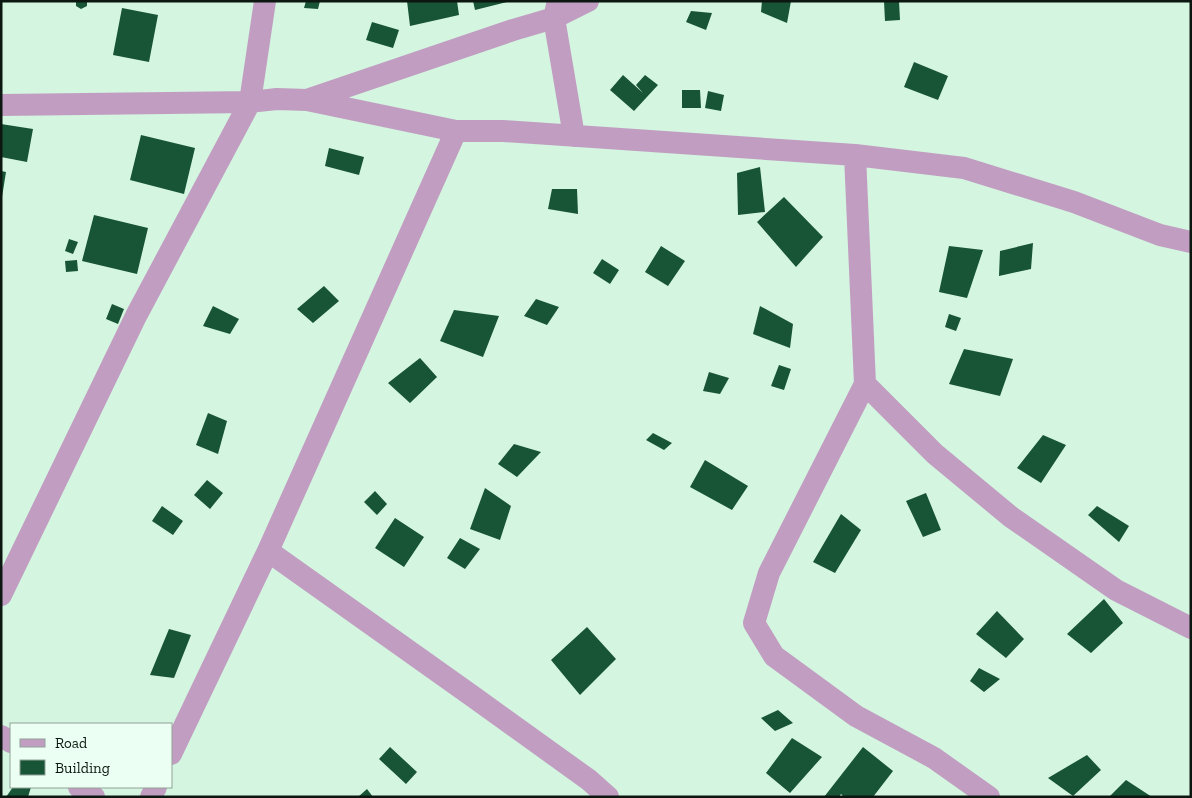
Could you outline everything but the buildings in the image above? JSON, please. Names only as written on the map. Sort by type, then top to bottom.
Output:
[{"type":"street","points":[[1,595],[136,316],[250,102],[265,1]]},
{"type":"street","points":[[307,100],[513,30],[556,9],[588,1]]},
{"type":"street","points":[[556,9],[574,136]]},
{"type":"street","points":[[1,105],[307,100],[456,130],[503,131],[855,155],[964,168],[1074,202],[1160,235],[1191,242]]},
{"type":"street","points":[[172,752],[268,551],[456,130]]},
{"type":"street","points":[[855,155],[865,384],[769,573],[754,623],[774,656],[856,716],[934,758],[988,797]]},
{"type":"street","points":[[865,384],[935,454],[1011,517],[1116,590],[1191,628]]},
{"type":"street","points":[[268,551],[476,698],[589,780],[608,797]]},
{"type":"street","points":[[80,788],[94,797]]}]
